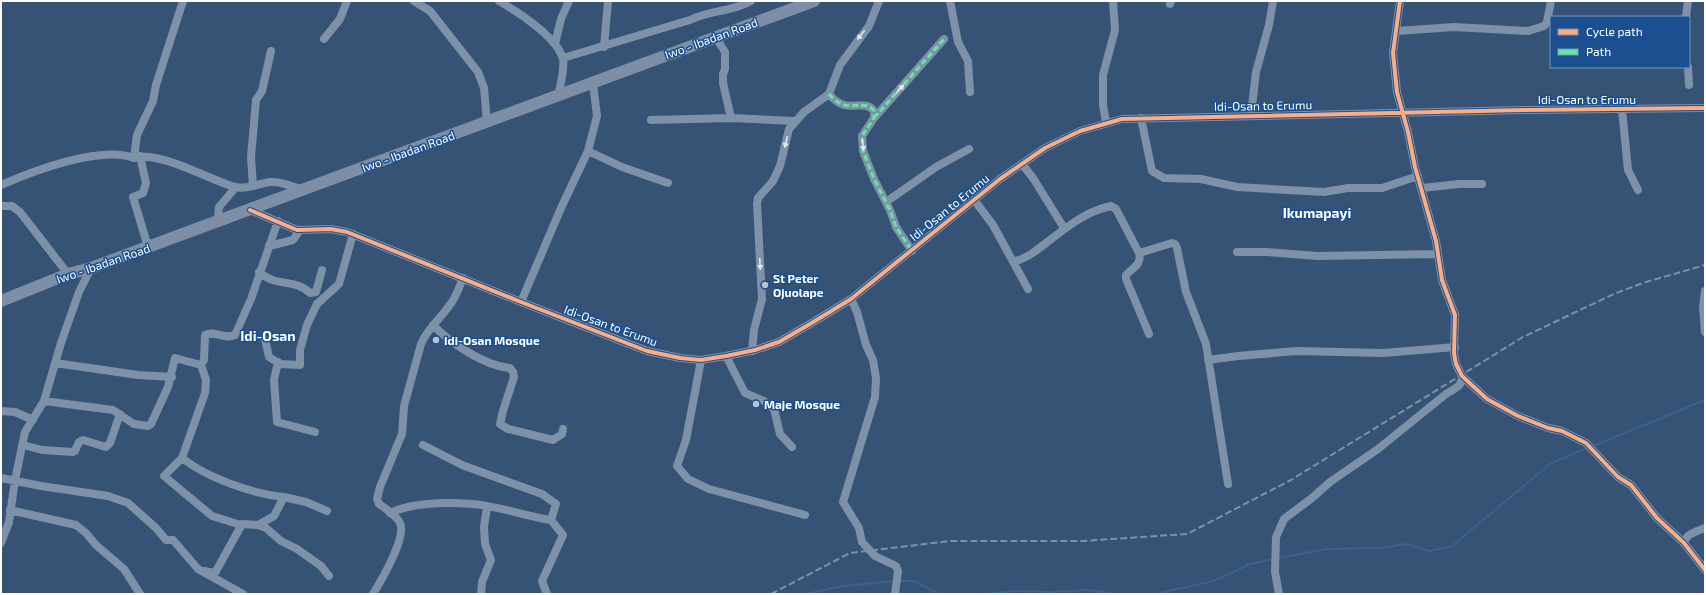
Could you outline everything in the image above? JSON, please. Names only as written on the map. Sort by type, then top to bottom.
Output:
[{"type":"main road","name":"Iwo - Ibadan Road","points":[[1,301],[68,274],[91,268],[250,210],[593,83],[715,36],[814,1]]},
{"type":"street","points":[[148,247],[133,197],[143,193],[146,183],[137,157],[137,135],[153,101],[156,85],[183,1]]},
{"type":"street","points":[[324,39],[340,18],[347,1]]},
{"type":"street","points":[[414,1],[430,10],[478,72],[484,88],[486,122]]},
{"type":"street","points":[[499,1],[517,11],[555,44],[563,58],[558,96]]},
{"type":"street","points":[[555,44],[561,20],[569,1]]},
{"type":"street","points":[[604,47],[608,1]]},
{"type":"street","points":[[563,58],[604,47],[690,20],[701,14],[739,8],[751,1]]},
{"type":"street","points":[[752,351],[762,300],[757,204],[761,192],[776,176],[789,129],[794,121],[828,94],[840,65],[869,26],[879,1]]},
{"type":"street","points":[[950,1],[958,42],[968,61],[970,92]]},
{"type":"street","points":[[1106,123],[1103,105],[1103,75],[1115,30],[1113,1]]},
{"type":"street","points":[[1251,115],[1256,72],[1269,25],[1273,1]]},
{"type":"street","points":[[1400,1],[1393,53],[1397,92],[1438,254],[1442,280],[1455,315],[1456,364],[1462,376],[1487,398],[1518,416],[1543,426],[1562,431],[1586,443],[1594,454],[1618,477],[1631,485],[1657,518],[1684,543],[1705,570]]},
{"type":"street","points":[[1396,31],[1454,28],[1528,31],[1544,26],[1548,22],[1551,1]]},
{"type":"street","points":[[1686,16],[1688,1]]},
{"type":"street","points":[[715,36],[725,52],[723,83],[731,118]]},
{"type":"street","points":[[912,251],[896,227],[886,202],[874,179],[861,142],[864,132],[874,118],[944,39]]},
{"type":"street","points":[[253,186],[252,157],[254,112],[256,100],[262,91],[271,51]]},
{"type":"street","points":[[1688,68],[1689,85]]},
{"type":"street","points":[[521,302],[561,208],[588,151],[597,116],[593,83]]},
{"type":"street","points":[[828,94],[834,100],[844,105],[870,106],[874,111],[874,118]]},
{"type":"street","name":"Idi-Osan to Erumu","points":[[250,210],[300,230],[331,229],[353,234],[521,302],[647,350],[680,358],[701,360],[752,351],[779,342],[850,300],[1022,164],[1045,148],[1073,135],[1106,123],[1122,119],[1251,115],[1705,108]]},
{"type":"street","points":[[1622,109],[1628,170],[1638,190]]},
{"type":"street","points":[[651,120],[731,118],[794,121]]},
{"type":"street","points":[[1141,118],[1152,171],[1164,178],[1201,179],[1237,188],[1324,192],[1348,188],[1382,188],[1418,176]]},
{"type":"street","points":[[886,202],[936,167],[969,149]]},
{"type":"street","points":[[588,151],[622,166],[668,183]]},
{"type":"street","points":[[1,185],[32,172],[96,156],[123,154],[154,158],[195,171],[236,188],[273,182],[303,190]]},
{"type":"street","points":[[1022,164],[1033,178],[1064,228]]},
{"type":"street","points":[[1422,188],[1444,185],[1482,184]]},
{"type":"street","points":[[218,221],[219,207],[236,188]]},
{"type":"street","points":[[975,201],[984,211],[1028,289]]},
{"type":"street","points":[[1,206],[12,206],[20,212],[68,274]]},
{"type":"street","points":[[1014,262],[1033,253],[1064,228],[1096,210],[1111,206],[1116,208],[1141,259],[1139,264],[1126,275],[1126,278],[1149,334]]},
{"type":"street","points":[[278,221],[259,272],[251,299],[235,335],[231,337],[215,334],[205,335],[204,360],[201,365],[206,380],[205,393],[182,458],[164,476],[212,516],[241,525],[258,525],[266,528],[281,540],[321,566],[329,576]]},
{"type":"street","points":[[269,246],[293,240],[300,230]]},
{"type":"street","points":[[265,339],[269,357],[278,362],[300,365],[300,350],[307,325],[317,304],[339,284],[353,234]]},
{"type":"street","points":[[1139,253],[1152,250],[1164,244],[1175,244],[1186,292],[1203,333],[1228,484]]},
{"type":"street","points":[[1236,252],[1268,252],[1317,256],[1438,254]]},
{"type":"street","points":[[1,543],[5,535],[25,432],[44,401],[79,292],[91,268]]},
{"type":"street","points":[[259,272],[268,279],[304,286],[310,293],[316,292],[322,270]]},
{"type":"street","points":[[373,594],[386,570],[402,534],[399,522],[379,504],[378,493],[402,434],[404,406],[421,344],[433,325],[450,305],[458,292],[463,278]]},
{"type":"street","points":[[1705,291],[1703,308],[1705,332]]},
{"type":"street","points":[[850,300],[857,312],[866,345],[873,360],[875,397],[843,502],[859,528],[862,542],[875,556],[896,566],[898,571],[895,594]]},
{"type":"street","points":[[433,325],[451,341],[481,359],[499,367],[510,368],[513,372],[514,377],[500,424],[508,428],[554,440],[562,434],[563,429]]},
{"type":"street","points":[[1208,360],[1297,351],[1383,353],[1455,347]]},
{"type":"street","points":[[726,356],[745,393],[764,401],[774,409],[780,434],[792,447]]},
{"type":"street","points":[[44,401],[113,410],[134,424],[148,426],[151,424],[172,377],[175,358],[201,365]]},
{"type":"street","points":[[701,360],[686,440],[677,466],[688,479],[709,489],[805,515]]},
{"type":"street","points":[[278,362],[274,380],[277,422],[315,432]]},
{"type":"street","points":[[55,364],[138,375],[172,377]]},
{"type":"street","points":[[1279,594],[1275,572],[1276,537],[1284,519],[1330,482],[1378,449],[1446,394],[1457,388],[1462,380],[1462,376]]},
{"type":"street","points":[[1,411],[16,412],[33,420]]},
{"type":"street","points":[[23,445],[42,450],[73,452],[75,451],[79,442],[83,440],[106,447],[110,443],[120,414]]},
{"type":"street","points":[[423,445],[462,465],[542,494],[556,504],[551,520]]},
{"type":"street","points":[[182,458],[190,465],[220,479],[260,493],[306,502],[327,511]]},
{"type":"street","points":[[1,478],[41,486],[108,496],[128,503],[156,528],[166,540],[173,540],[198,569],[243,594]]},
{"type":"street","points":[[258,525],[274,516],[284,497]]},
{"type":"street","points":[[390,513],[400,508],[421,505],[473,504],[551,520],[563,535],[542,581],[547,594]]},
{"type":"street","points":[[481,594],[482,582],[491,560],[485,544],[484,527],[487,507]]},
{"type":"street","points":[[10,510],[76,525],[86,533],[96,545],[124,569],[140,594]]},
{"type":"street","points":[[198,569],[215,572],[241,525]]},
{"type":"street","points":[[1684,543],[1685,539],[1691,534],[1705,528]]},
{"type":"waterway","points":[[1591,447],[1705,400]]},
{"type":"waterway","points":[[1278,558],[1327,549],[1379,548],[1407,544],[1429,551],[1452,546],[1550,464],[1587,448]]},
{"type":"waterway","points":[[1155,594],[1214,581],[1250,564],[1273,559]]},
{"type":"waterway","points":[[805,594],[843,586],[895,581]]},
{"type":"waterway","points":[[899,581],[914,581],[939,594]]},
{"type":"waterway","points":[[984,594],[1016,591],[1053,592],[1090,590],[1114,594]]},
{"type":"railway","points":[[771,594],[850,553],[950,541],[1082,541],[1187,534],[1291,480],[1523,337],[1616,293],[1646,282],[1705,265]]},
{"type":"marked path","points":[[874,118],[944,39]]},
{"type":"marked path","points":[[829,94],[836,101],[844,105],[864,105],[868,106],[874,111],[874,118],[862,136],[863,151],[874,179],[890,210],[896,227],[912,251]]},
{"type":"cycle path","points":[[1400,1],[1393,53],[1397,92],[1408,132],[1415,167],[1436,241],[1442,280],[1455,315],[1454,353],[1456,364],[1462,376],[1487,399],[1518,416],[1548,428],[1562,431],[1586,443],[1618,477],[1631,485],[1657,518],[1684,543],[1705,570]]},
{"type":"cycle path","points":[[250,210],[297,230],[331,229],[347,232],[647,351],[680,358],[701,360],[755,350],[779,342],[851,299],[1000,179],[1045,148],[1080,131],[1122,119],[1524,110],[1705,108]]},
{"type":"place","name":"St Peter Ojuolape","points":[[765,285]]},
{"type":"place","name":"Idi-Osan Mosque","points":[[436,340]]},
{"type":"place","name":"Maje Mosque","points":[[756,404]]},
{"type":"district","name":"Ikumapayi","points":[[1317,212]]},
{"type":"district","name":"Idi-Osan","points":[[268,335]]}]
